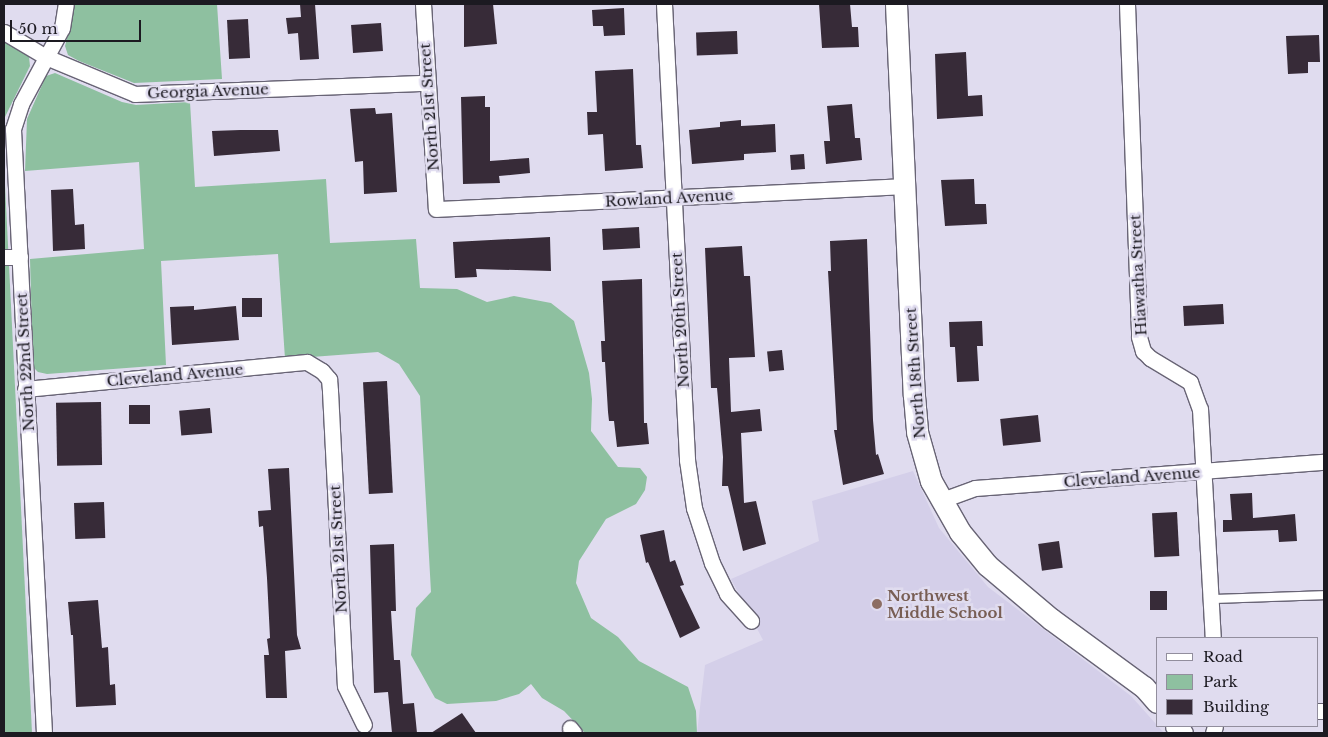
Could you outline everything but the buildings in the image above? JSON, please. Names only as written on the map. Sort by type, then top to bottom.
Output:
[{"type":"main road","name":"North 18th Street","points":[[896,4],[903,186],[917,432],[931,481],[973,551],[987,566],[1051,619],[1144,687],[1156,701]]},
{"type":"street","name":"North 22nd Street","points":[[44,733],[12,128],[21,104],[62,28],[66,4]]},
{"type":"street","name":"North 21st Street","points":[[423,4],[426,83],[436,209]]},
{"type":"street","name":"North 20th Street","points":[[664,4],[687,460],[694,508],[712,563],[727,594],[751,621]]},
{"type":"street","name":"Hiawatha Street","points":[[1127,4],[1140,337],[1143,351],[1150,358],[1190,382],[1200,409],[1213,637]]},
{"type":"street","name":"Georgia Avenue","points":[[4,32],[46,57],[135,94],[426,83]]},
{"type":"street","name":"Rowland Avenue","points":[[436,209],[903,186]]},
{"type":"street","points":[[4,257],[20,257]]},
{"type":"street","name":"Cleveland Avenue","points":[[25,389],[307,362],[322,371]]},
{"type":"street","name":"North 21st Street","points":[[322,371],[329,379],[330,391],[344,686],[364,725]]},
{"type":"street","name":"Cleveland Avenue","points":[[942,500],[975,488],[1324,462]]},
{"type":"lane","points":[[1211,599],[1324,595]]},
{"type":"shaded area","name":"Northwest Middle School","points":[[913,471],[939,528],[988,587],[1131,696],[1156,724],[1156,727],[1159,727],[1164,733],[697,733],[705,665],[763,640],[731,579],[819,541],[812,501]]},
{"type":"green space","points":[[72,4],[217,4],[222,79],[134,83],[79,61],[68,55],[65,46],[72,20]]},
{"type":"green space","points":[[4,38],[22,48],[29,57],[30,66],[4,119]]},
{"type":"green space","points":[[55,73],[122,102],[136,105],[190,102],[195,187],[326,179],[330,243],[416,239],[420,288],[457,289],[487,302],[514,296],[551,303],[574,321],[589,373],[592,399],[591,431],[618,467],[640,468],[647,477],[645,490],[636,504],[606,519],[579,561],[576,583],[591,618],[618,637],[639,661],[688,687],[696,711],[697,733],[585,733],[564,711],[542,698],[531,684],[519,694],[496,701],[447,704],[435,698],[411,655],[416,608],[431,592],[420,396],[399,364],[378,352],[285,359],[278,254],[161,261],[166,365],[47,374],[38,372],[33,367],[30,259],[144,249],[139,162],[25,171],[27,119],[46,76]]},
{"type":"green space","points":[[4,164],[18,447],[32,733],[4,733]]},
{"type":"place","name":"Northwest Middle School","points":[[877,604]]}]
